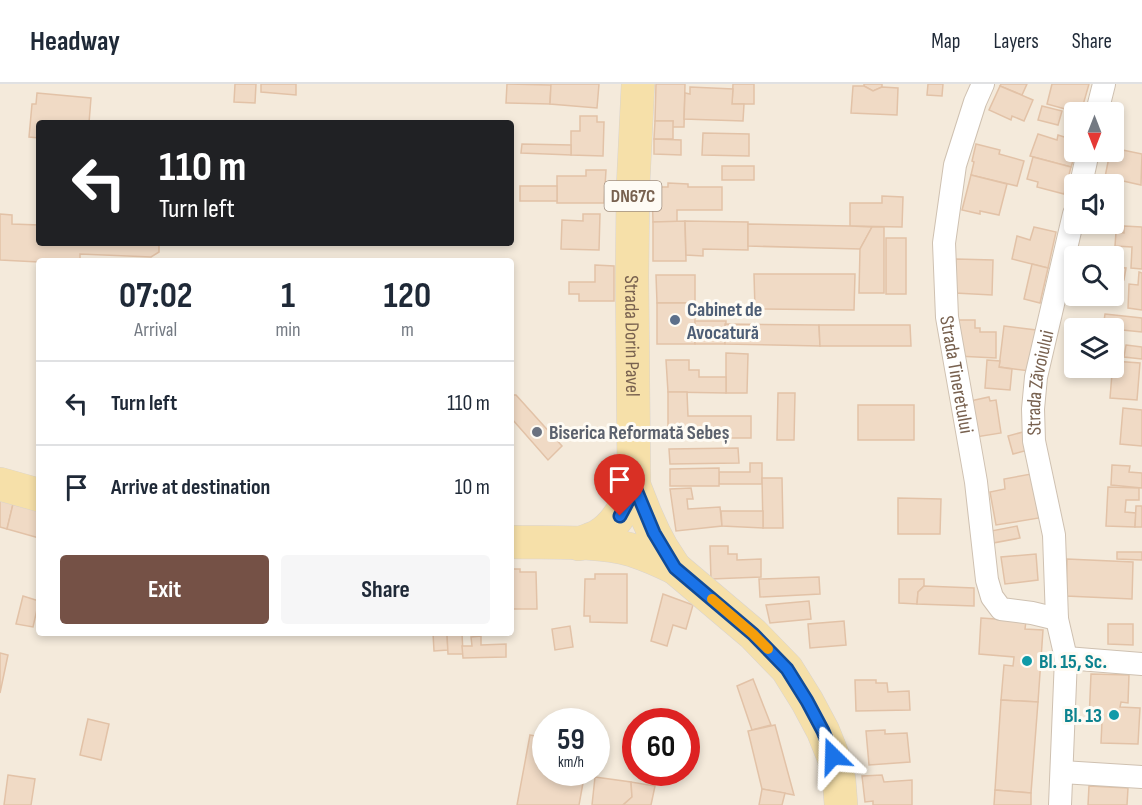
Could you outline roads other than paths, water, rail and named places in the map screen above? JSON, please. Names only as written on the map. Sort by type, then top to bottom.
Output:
[{"type":"main road","name":"Strada Dorin Pavel","points":[[638,84],[632,276],[634,485],[654,533],[675,568],[753,634],[787,669],[807,701],[833,756],[839,779],[841,805]]},
{"type":"main road","points":[[0,484],[36,494]]},
{"type":"main road","name":"DN67C","points":[[579,544],[597,536],[620,516],[634,485]]},
{"type":"main road","points":[[514,542],[579,544],[630,550],[650,556],[675,568]]},
{"type":"street","name":"Strada Tineretului","points":[[982,84],[954,171],[944,243],[947,317],[976,482],[987,580],[992,597],[1001,609],[1057,619]]},
{"type":"street","points":[[1100,102],[1104,84]]},
{"type":"street","name":"Strada Zăvoiului","points":[[1060,805],[1066,658],[1057,619],[1054,535],[1034,441],[1033,409],[1036,377],[1069,234]]},
{"type":"street","points":[[1066,658],[1142,664]]},
{"type":"street","points":[[1062,772],[1142,777]]},
{"type":"place","name":"Cabinet de Avocatură","points":[[675,320]]},
{"type":"place","name":"Biserica Reformată Sebeș","points":[[537,432]]},
{"type":"place","name":"Bl. 15, Sc.","points":[[1027,661]]},
{"type":"place","name":"Bl. 13","points":[[1114,715]]}]
